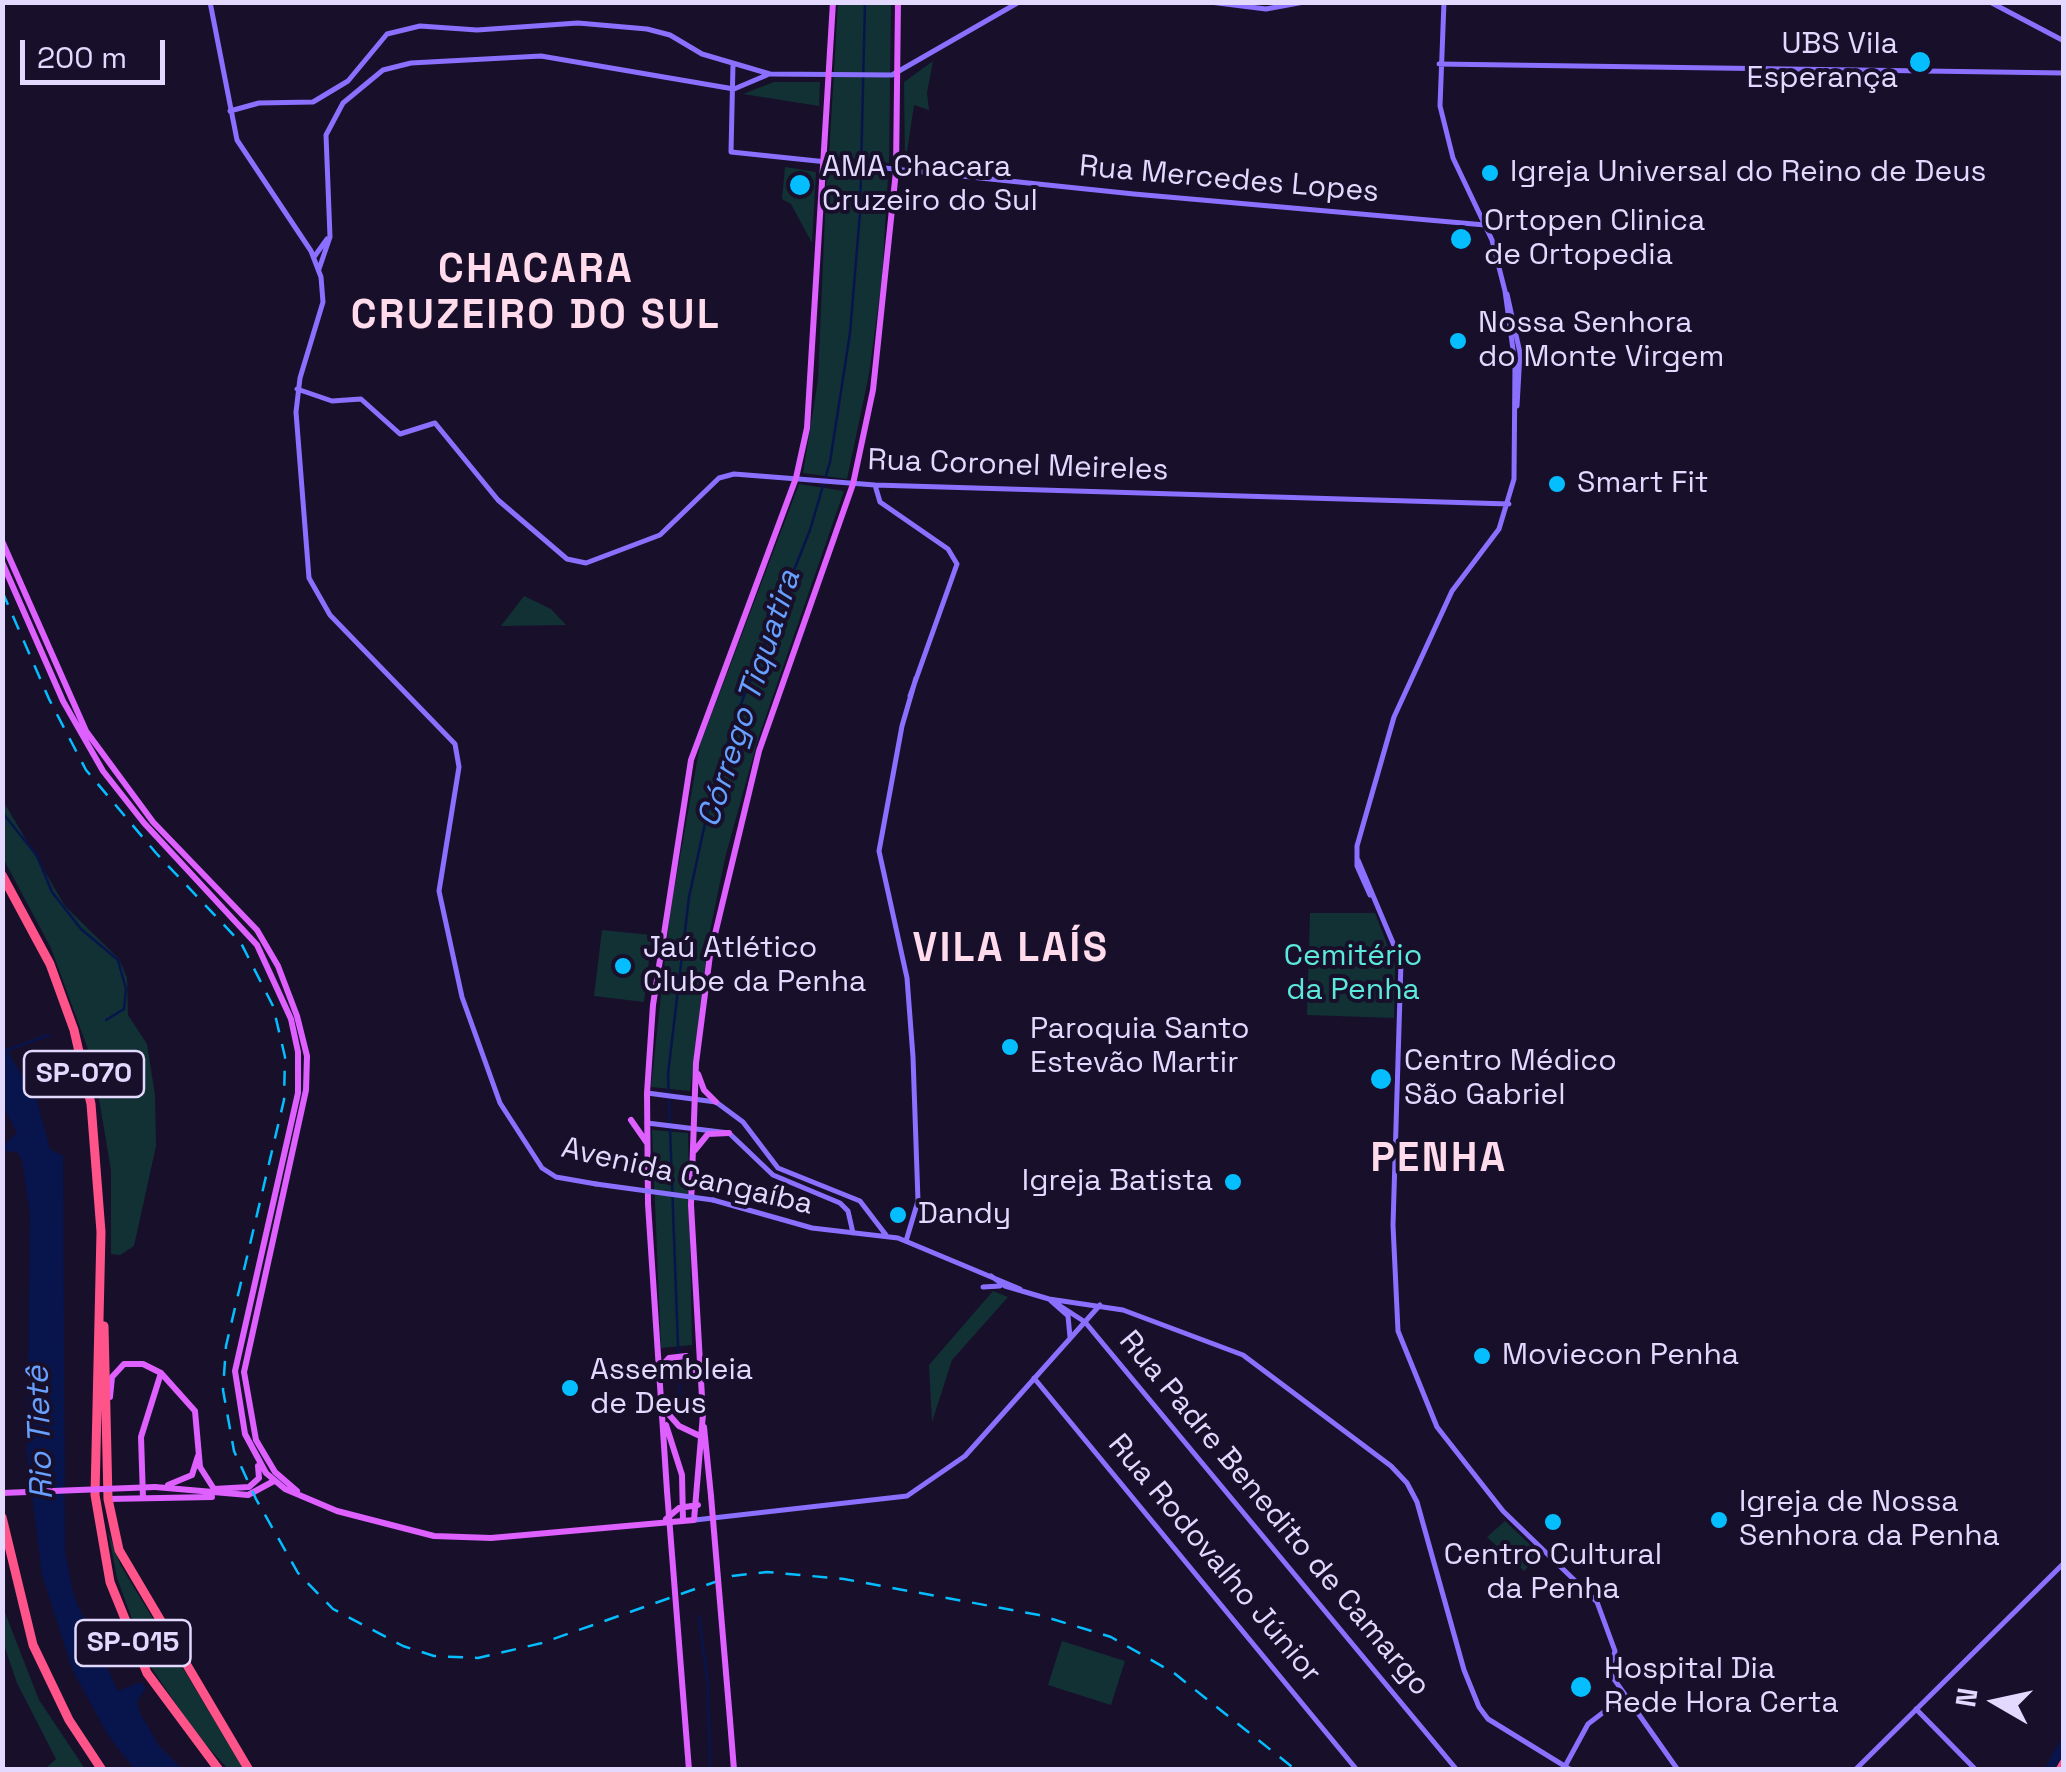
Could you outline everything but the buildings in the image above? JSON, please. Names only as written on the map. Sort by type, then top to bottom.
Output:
[{"type":"highway","name":"SP-070","points":[[2,875],[50,964],[74,1030],[91,1104],[100,1172],[95,1495]]},
{"type":"highway","points":[[99,1288],[108,1499],[129,1574],[249,1770]]},
{"type":"highway","name":"SP-015","points":[[95,1495],[110,1582],[128,1632],[159,1694],[219,1770]]},
{"type":"highway","points":[[2,1517],[18,1598],[33,1645],[94,1770]]},
{"type":"highway","points":[[70,1720],[102,1770]]},
{"type":"main road","points":[[689,1770],[666,1491],[647,1143],[653,1005],[691,760],[796,478],[813,372],[832,2]]},
{"type":"main road","points":[[108,1499],[285,1489],[367,1522],[434,1536],[491,1538],[694,1520],[703,1414],[690,1126],[712,940],[762,742],[853,484],[880,339],[896,171],[898,2]]},
{"type":"main road","points":[[2,541],[86,731],[153,822],[267,944],[300,1026],[308,1074],[302,1113],[240,1371],[252,1429],[276,1479],[301,1495]]},
{"type":"main road","points":[[2,562],[63,701],[103,771],[144,823],[257,945],[290,1019],[298,1052],[298,1093],[238,1344],[240,1416],[260,1474],[253,1485],[241,1490],[168,1485],[2,1493]]},
{"type":"main road","points":[[696,1063],[702,1086],[716,1102]]},
{"type":"main road","points":[[632,1120],[647,1143]]},
{"type":"main road","points":[[692,1156],[703,1138],[728,1132]]},
{"type":"main road","points":[[238,1344],[248,1348]]},
{"type":"main road","points":[[658,1371],[669,1358],[686,1356],[700,1380]]},
{"type":"main road","points":[[106,1413],[117,1368],[143,1364],[161,1373],[195,1410],[202,1472],[214,1489]]},
{"type":"main road","points":[[143,1498],[142,1437],[161,1373]]},
{"type":"main road","points":[[662,1411],[702,1438]]},
{"type":"main road","points":[[662,1411],[682,1475],[679,1508],[683,1521]]},
{"type":"main road","points":[[702,1438],[711,1496],[734,1770]]},
{"type":"main road","points":[[168,1485],[192,1475],[199,1450]]},
{"type":"main road","points":[[257,1460],[285,1489]]},
{"type":"main road","points":[[261,1489],[276,1479]]},
{"type":"main road","points":[[155,1487],[230,1495]]},
{"type":"main road","points":[[661,1523],[679,1508],[698,1505]]},
{"type":"street","points":[[210,2],[230,110],[258,104],[314,102],[348,81],[387,34],[432,24],[477,30],[555,23],[648,29],[733,64],[770,74],[898,74],[1020,2]]},
{"type":"street","points":[[1210,2],[1266,9],[1304,2]]},
{"type":"street","points":[[1444,2],[1440,106],[1453,158],[1485,225],[1520,353],[1514,479],[1500,529],[1452,591],[1399,702],[1359,838],[1358,860],[1400,954],[1402,973],[1393,1217],[1398,1332],[1434,1422],[1503,1511],[1599,1605],[1615,1651],[1608,1661],[1608,1672],[1678,1770]]},
{"type":"street","points":[[1990,2],[2064,42]]},
{"type":"street","points":[[319,269],[328,250],[330,232],[326,135],[338,109],[370,78],[410,63],[541,56],[734,89],[770,74]]},
{"type":"street","points":[[733,64],[734,89]]},
{"type":"street","points":[[1439,64],[2063,73]]},
{"type":"street","points":[[359,70],[370,78]]},
{"type":"street","points":[[348,81],[355,90]]},
{"type":"street","name":"Rua Mercedes Lopes","points":[[734,89],[731,152],[896,171],[1485,225]]},
{"type":"street","name":"Avenida Cangaíba","points":[[230,110],[236,140],[319,269],[323,302],[297,389],[306,563],[312,586],[330,615],[450,735],[458,755],[440,895],[458,982],[488,1074],[508,1118],[542,1168],[556,1177],[712,1200],[812,1228],[886,1236],[1022,1291]]},
{"type":"street","points":[[314,257],[324,248],[330,232]]},
{"type":"street","name":"Rua Coronel Meireles","points":[[297,389],[332,401],[362,398],[400,434],[425,423],[439,426],[479,482],[558,553],[576,562],[600,560],[660,535],[726,474],[875,485],[1508,504]]},
{"type":"street","points":[[875,485],[876,495],[887,508],[948,549],[957,568],[911,693],[879,851],[908,978],[912,1032],[918,1201],[906,1241]]},
{"type":"street","points":[[650,1094],[716,1102],[743,1122],[778,1168],[860,1201],[886,1236]]},
{"type":"street","points":[[647,1122],[728,1132],[773,1175],[835,1200],[848,1211],[853,1233]]},
{"type":"street","points":[[848,1211],[860,1201]]},
{"type":"street","name":"Avenida Cangaíba","points":[[992,1276],[1005,1286],[1049,1300],[1100,1305],[1158,1322],[1258,1363],[1391,1466],[1408,1483],[1418,1502],[1464,1670],[1488,1719],[1566,1768]]},
{"type":"street","points":[[983,1287],[1005,1286]]},
{"type":"street","points":[[1049,1300],[1070,1321],[1070,1339]]},
{"type":"street","name":"Rua Padre Benedito de Camargo","points":[[1049,1300],[1085,1322],[1457,1770]]},
{"type":"street","points":[[694,1520],[901,1498],[953,1467],[1100,1305]]},
{"type":"street","name":"Rua Rodovalho Júnior","points":[[1034,1378],[1357,1770]]},
{"type":"street","points":[[698,1505],[721,1516]]},
{"type":"street","points":[[1855,1770],[2064,1563]]},
{"type":"street","points":[[1446,1648],[1453,1649],[1458,1642]]},
{"type":"street","points":[[1566,1768],[1588,1724],[1617,1702],[1621,1690]]},
{"type":"street","points":[[1916,1709],[1976,1770]]},
{"type":"green space","points":[[838,3],[891,3],[889,163],[829,157]]},
{"type":"green space","points":[[933,61],[927,93],[929,110],[914,105],[905,165],[904,82]]},
{"type":"green space","points":[[774,82],[820,82],[819,106],[743,94]]},
{"type":"green space","points":[[785,167],[816,172],[812,243],[791,204],[782,199]]},
{"type":"green space","points":[[827,170],[888,176],[882,278],[869,374],[847,479],[803,473],[818,380]]},
{"type":"green space","points":[[799,484],[844,491],[758,739],[726,854],[709,935],[690,1091],[651,1087],[670,913],[700,745]]},
{"type":"green space","points":[[524,596],[551,609],[566,625],[501,626]]},
{"type":"green space","points":[[2,799],[65,906],[119,959],[127,978],[128,1015],[147,1044],[155,1095],[156,1146],[134,1246],[120,1255],[111,1254],[111,1170],[93,1063],[51,948],[3,858]]},
{"type":"green space","name":"Cemitério da Penha","points":[[1310,913],[1375,913],[1395,965],[1394,1018],[1307,1015]]},
{"type":"green space","name":"Jaú Atlético Clube da Penha","points":[[602,930],[652,935],[644,1002],[594,996]]},
{"type":"green space","points":[[652,1130],[688,1133],[692,1345],[661,1348]]},
{"type":"green space","points":[[993,1291],[1008,1297],[952,1360],[932,1422],[929,1365]]},
{"type":"green space","points":[[1505,1521],[1540,1554],[1524,1571],[1487,1537]]},
{"type":"green space","points":[[108,1531],[121,1566],[244,1769],[228,1769],[198,1736],[148,1663],[117,1578]]},
{"type":"green space","points":[[2,1605],[39,1700],[85,1769],[45,1769],[56,1759],[17,1683],[3,1642]]},
{"type":"green space","points":[[1062,1641],[1125,1661],[1111,1705],[1048,1685]]},
{"type":"water","name":"Rio Tietê","points":[[2,1042],[37,1101],[50,1149],[63,1156],[65,1553],[74,1597],[118,1691],[141,1682],[146,1688],[137,1702],[140,1713],[159,1746],[182,1769],[134,1769],[108,1735],[73,1671],[42,1575],[27,1454],[30,1216],[22,1160],[17,1152],[4,1151],[3,1146],[17,1133],[3,1106]]},
{"type":"waterway","name":"Córrego Tiquatira","points":[[680,1400],[668,1074],[689,897],[711,796],[737,714],[810,530],[830,462],[850,333],[860,213],[865,2]]},
{"type":"waterway","points":[[2,812],[37,856],[52,892],[81,929],[118,960],[126,989],[124,1009],[106,1020]]},
{"type":"waterway","points":[[2,1052],[49,1035]]},
{"type":"waterway","name":"Córrego Tiquatira","points":[[699,1616],[708,1685],[710,1770]]},
{"type":"waterway","points":[[2049,1770],[2064,1743]]},
{"type":"railway","points":[[2,591],[49,699],[86,770],[156,853],[241,943],[273,1006],[285,1057],[284,1100],[226,1346],[223,1390],[234,1451],[256,1499],[298,1573],[333,1609],[403,1646],[434,1656],[478,1658],[542,1643],[732,1576],[767,1572],[844,1579],[1039,1615],[1111,1637],[1174,1673],[1296,1770]]},
{"type":"place","name":"UBS Vila Esperança","points":[[1920,62]]},
{"type":"place","name":"Igreja Universal do Reino de Deus","points":[[1490,173]]},
{"type":"place","name":"AMA Chacara Cruzeiro do Sul","points":[[800,185]]},
{"type":"place","name":"Ortopen Clinica de Ortopedia","points":[[1461,239]]},
{"type":"place","name":"Nossa Senhora do Monte Virgem","points":[[1458,341]]},
{"type":"place","name":"Smart Fit","points":[[1557,484]]},
{"type":"place","name":"Jaú Atlético Clube da Penha","points":[[623,966]]},
{"type":"place","name":"Paroquia Santo Estevão Martir","points":[[1010,1047]]},
{"type":"place","name":"Centro Médico São Gabriel","points":[[1381,1079]]},
{"type":"place","name":"Igreja Batista","points":[[1233,1182]]},
{"type":"place","name":"Dandy","points":[[898,1215]]},
{"type":"place","name":"Moviecon Penha","points":[[1482,1356]]},
{"type":"place","name":"Assembleia de Deus","points":[[570,1388]]},
{"type":"place","name":"Igreja de Nossa Senhora da Penha","points":[[1719,1520]]},
{"type":"place","name":"Centro Cultural da Penha","points":[[1553,1522]]},
{"type":"place","name":"Hospital Dia Rede Hora Certa","points":[[1581,1687]]},
{"type":"district","name":"CHACARA CRUZEIRO DO SUL","points":[[536,294]]},
{"type":"district","name":"VILA LAÍS","points":[[1011,950]]},
{"type":"district","name":"PENHA","points":[[1439,1160]]}]
